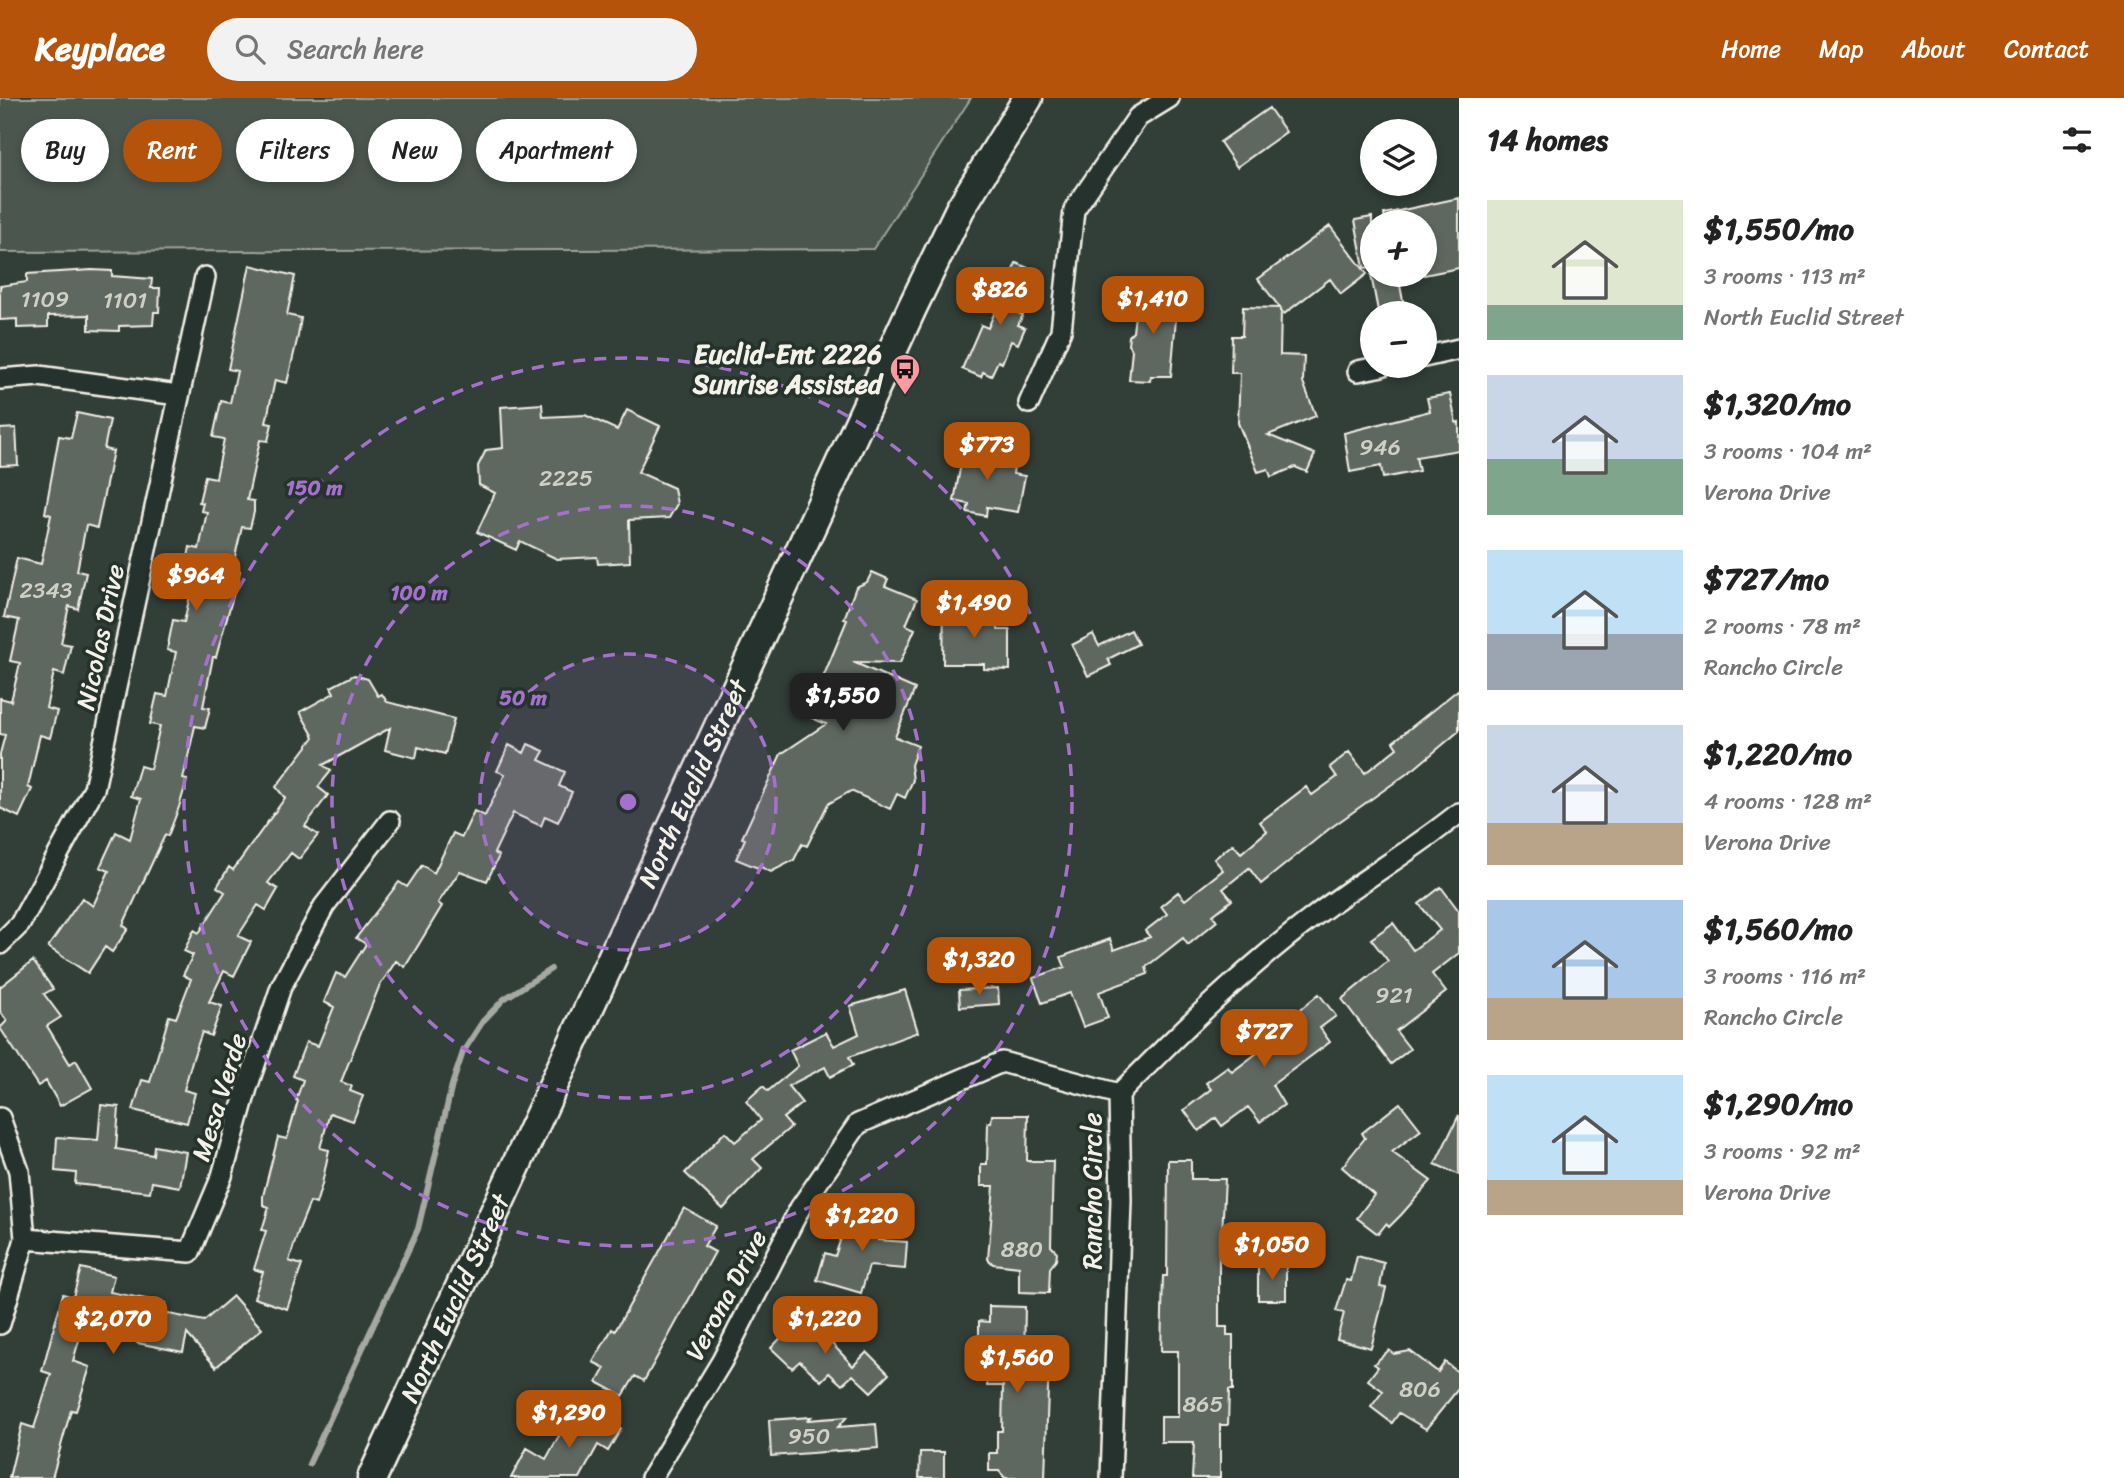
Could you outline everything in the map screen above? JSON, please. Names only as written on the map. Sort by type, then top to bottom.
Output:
[{"type":"main road","name":"North Euclid Street","points":[[372,1478],[912,308],[960,209],[1028,98]]},
{"type":"street","points":[[1029,403],[1061,331],[1074,210],[1138,117],[1169,98]]},
{"type":"street","name":"Nicolas Drive","points":[[0,944],[20,924],[94,789],[205,277]]},
{"type":"street","points":[[1437,354],[1459,349]]},
{"type":"street","points":[[0,379],[39,376],[178,396]]},
{"type":"street","name":"Rancho Circle","points":[[1111,1478],[1121,1201],[1119,1094],[1205,1007],[1316,914],[1413,850],[1459,813]]},
{"type":"street","name":"Mesa Verde","points":[[25,1239],[190,1252],[222,1176],[247,1088],[281,987],[324,906],[390,821]]},
{"type":"street","name":"Verona Drive","points":[[652,1478],[722,1361],[800,1208],[858,1124],[1002,1062],[1119,1094]]},
{"type":"street","points":[[0,1118],[19,1171],[25,1239],[0,1324]]},
{"type":"shaded area","points":[[0,98],[971,98],[873,249],[0,252]]},
{"type":"building","points":[[1269,108],[1286,132],[1237,167],[1220,142]]},
{"type":"building","points":[[1459,198],[1459,268],[1437,272],[1437,210],[1403,210]]},
{"type":"building","points":[[1360,219],[1360,247],[1355,220]]},
{"type":"building","points":[[1330,226],[1360,265],[1360,279],[1341,294],[1330,279],[1284,314],[1281,310],[1280,355],[1304,356],[1303,382],[1316,416],[1268,435],[1315,454],[1307,472],[1295,467],[1271,477],[1268,469],[1258,472],[1238,423],[1240,373],[1231,373],[1232,336],[1242,336],[1243,307],[1280,308],[1258,279]]},
{"type":"building","points":[[1016,263],[1031,269],[1026,287],[1029,288],[1018,313],[1023,315],[1018,325],[1025,328],[1018,344],[1011,341],[1002,363],[998,361],[991,376],[983,372],[981,377],[962,369],[981,325],[988,328]]},
{"type":"building","points":[[250,265],[295,276],[287,315],[301,318],[298,336],[287,383],[275,380],[266,423],[272,424],[268,441],[260,440],[247,500],[254,501],[254,512],[250,528],[242,527],[232,569],[240,571],[216,657],[213,657],[203,707],[210,708],[205,728],[195,726],[183,779],[187,780],[179,807],[168,836],[165,835],[123,925],[128,929],[112,952],[105,947],[88,973],[48,947],[82,898],[93,906],[109,871],[100,867],[116,832],[130,839],[141,799],[131,796],[140,766],[150,769],[160,726],[150,724],[157,694],[167,696],[176,652],[167,650],[173,620],[184,622],[194,578],[184,577],[190,547],[199,549],[207,512],[201,511],[203,503],[199,502],[205,476],[216,478],[224,439],[213,437],[221,401],[230,403],[237,371],[228,369]]},
{"type":"building","points":[[112,271],[112,276],[152,279],[151,288],[160,288],[159,312],[154,312],[153,325],[119,326],[119,331],[89,330],[89,315],[48,316],[48,327],[17,328],[17,319],[0,320],[0,286],[27,282],[27,274]]},
{"type":"building","points":[[1373,287],[1400,287],[1403,301],[1376,301]]},
{"type":"building","points":[[1142,289],[1172,292],[1171,296],[1178,296],[1171,376],[1151,376],[1150,381],[1129,380],[1132,350],[1128,345],[1129,336],[1133,332],[1136,306],[1141,306]]},
{"type":"building","points":[[1450,394],[1456,423],[1459,422],[1459,450],[1416,457],[1419,471],[1383,478],[1381,466],[1350,472],[1344,433],[1430,411],[1427,398]]},
{"type":"building","points":[[542,404],[543,417],[585,415],[617,430],[627,410],[660,426],[638,472],[674,488],[677,504],[669,518],[629,520],[630,562],[598,564],[597,557],[557,559],[520,541],[516,550],[477,532],[495,493],[479,485],[478,466],[486,450],[503,448],[501,407]]},
{"type":"building","points":[[77,413],[110,420],[104,449],[113,451],[97,528],[86,525],[77,571],[86,573],[78,609],[69,606],[61,643],[71,645],[64,675],[54,672],[46,708],[57,711],[50,738],[40,735],[28,787],[32,789],[19,817],[0,808],[0,754],[5,735],[0,734],[0,698],[11,701],[20,663],[10,661],[19,620],[4,617],[17,558],[41,564],[51,515],[45,513],[59,436],[71,438]]},
{"type":"building","points":[[16,428],[18,465],[0,466],[0,429]]},
{"type":"building","points":[[965,442],[994,447],[991,462],[1014,466],[1013,474],[1025,476],[1018,512],[987,507],[986,516],[967,512],[969,504],[954,501]]},
{"type":"building","points":[[872,572],[888,579],[885,586],[917,599],[906,625],[915,629],[900,663],[853,662],[915,689],[895,737],[918,746],[911,765],[913,780],[905,798],[897,794],[890,809],[851,791],[828,804],[807,846],[802,844],[794,860],[771,872],[736,859],[745,839],[742,838],[781,754],[826,724],[807,716],[847,620],[844,619],[856,587],[867,582]]},
{"type":"building","points":[[944,605],[974,605],[975,623],[998,623],[998,630],[1010,630],[1010,670],[984,669],[984,664],[943,664]]},
{"type":"building","points":[[1131,630],[1138,644],[1108,659],[1111,665],[1088,676],[1072,645],[1093,634],[1099,646]]},
{"type":"building","points":[[354,675],[368,679],[378,696],[382,694],[387,702],[454,719],[445,754],[418,747],[416,758],[385,750],[390,728],[323,765],[331,771],[318,787],[328,795],[305,826],[318,835],[299,859],[291,853],[268,883],[278,889],[266,910],[258,905],[238,936],[251,942],[234,976],[224,971],[209,1002],[222,1006],[211,1036],[202,1032],[192,1061],[184,1090],[195,1093],[187,1123],[133,1110],[142,1080],[150,1082],[169,1016],[176,1018],[191,979],[183,975],[193,955],[184,951],[194,930],[199,933],[225,892],[217,887],[229,867],[233,870],[285,798],[276,787],[314,737],[300,712],[334,693],[331,687]]},
{"type":"building","points":[[1459,689],[1459,731],[1415,768],[1329,829],[1261,884],[1249,868],[1223,889],[1232,900],[1213,915],[1217,921],[1188,945],[1183,938],[1146,967],[1148,974],[1099,992],[1108,1018],[1083,1027],[1070,993],[1042,1003],[1033,978],[1065,967],[1061,957],[1110,939],[1114,950],[1150,937],[1145,931],[1167,914],[1161,906],[1178,892],[1185,900],[1223,870],[1214,859],[1233,844],[1241,853],[1267,831],[1260,822],[1306,787],[1312,795],[1337,777],[1330,767],[1349,752],[1365,773],[1397,748],[1393,742]]},
{"type":"building","points":[[528,744],[544,751],[539,760],[565,772],[559,786],[572,792],[558,822],[545,816],[541,826],[513,813],[494,853],[499,856],[487,881],[460,871],[438,903],[442,906],[405,967],[396,961],[379,987],[341,1082],[352,1086],[350,1091],[363,1096],[353,1121],[330,1113],[320,1148],[329,1150],[322,1184],[316,1204],[310,1202],[289,1261],[302,1265],[287,1309],[254,1298],[263,1272],[254,1269],[266,1231],[262,1230],[269,1207],[263,1205],[263,1196],[278,1137],[287,1139],[303,1080],[293,1076],[306,1042],[318,1046],[334,1007],[324,1002],[336,973],[345,977],[366,944],[356,938],[399,882],[407,887],[422,865],[434,873],[453,833],[462,837],[474,811],[485,816],[505,774],[497,771],[509,745],[524,753]]},
{"type":"building","points":[[1441,887],[1459,911],[1459,953],[1432,974],[1446,992],[1396,1031],[1410,1049],[1391,1064],[1342,999],[1388,961],[1371,939],[1393,923],[1413,950],[1440,930],[1419,904]]},
{"type":"building","points":[[33,961],[53,989],[44,994],[61,1017],[47,1026],[70,1064],[76,1060],[92,1088],[60,1106],[46,1081],[38,1086],[0,1028],[7,1021],[0,1011],[0,987]]},
{"type":"building","points":[[998,988],[999,1004],[960,1007],[959,990]]},
{"type":"building","points":[[905,990],[918,1032],[849,1057],[853,1065],[830,1077],[825,1067],[788,1086],[802,1103],[783,1118],[791,1127],[753,1159],[762,1168],[723,1209],[685,1173],[725,1132],[735,1142],[761,1120],[746,1101],[763,1086],[768,1091],[798,1066],[790,1050],[826,1032],[834,1046],[859,1034],[850,1006]]},
{"type":"building","points":[[1319,994],[1336,1016],[1320,1028],[1330,1042],[1272,1085],[1284,1105],[1260,1122],[1248,1107],[1222,1126],[1216,1118],[1199,1131],[1184,1110],[1211,1089],[1206,1083],[1228,1067],[1232,1072],[1261,1050],[1257,1045]]},
{"type":"building","points":[[1400,1103],[1421,1130],[1392,1152],[1431,1181],[1389,1227],[1386,1224],[1378,1234],[1357,1218],[1374,1195],[1342,1167],[1365,1138],[1362,1133]]},
{"type":"building","points":[[101,1105],[119,1107],[116,1149],[153,1155],[154,1146],[186,1152],[180,1187],[152,1182],[150,1192],[75,1184],[76,1173],[55,1171],[57,1137],[98,1140]]},
{"type":"building","points":[[992,1115],[1028,1115],[1027,1161],[1053,1161],[1051,1246],[1057,1252],[1056,1260],[1050,1268],[1049,1293],[1019,1292],[1019,1267],[993,1264],[988,1259],[994,1186],[981,1186],[981,1164],[987,1164],[988,1123],[991,1123]]},
{"type":"building","points":[[1459,1115],[1459,1175],[1435,1164]]},
{"type":"building","points":[[1168,1160],[1191,1160],[1191,1179],[1225,1179],[1222,1233],[1232,1233],[1232,1256],[1219,1256],[1219,1327],[1227,1327],[1227,1335],[1233,1335],[1233,1390],[1229,1390],[1228,1425],[1220,1425],[1220,1478],[1192,1478],[1194,1442],[1161,1442],[1161,1417],[1178,1417],[1178,1351],[1161,1351],[1163,1276],[1167,1276]]},
{"type":"building","points":[[863,1204],[887,1211],[878,1240],[907,1242],[905,1269],[869,1266],[861,1293],[817,1280],[825,1253],[835,1256],[844,1229],[855,1230]]},
{"type":"building","points":[[684,1208],[716,1226],[704,1246],[715,1252],[644,1381],[635,1376],[623,1396],[597,1382],[605,1368],[593,1362],[612,1329],[615,1331]]},
{"type":"building","points":[[1357,1256],[1384,1263],[1380,1287],[1386,1288],[1371,1348],[1337,1339],[1344,1313],[1336,1311],[1346,1280],[1351,1281]]},
{"type":"building","points":[[1258,1264],[1286,1264],[1286,1300],[1258,1300]]},
{"type":"building","points":[[81,1268],[114,1276],[110,1292],[166,1303],[164,1313],[204,1321],[233,1296],[262,1329],[216,1367],[187,1334],[183,1352],[137,1343],[141,1323],[104,1316],[99,1335],[82,1330],[73,1361],[90,1367],[76,1411],[71,1410],[52,1478],[9,1478],[22,1424],[34,1428],[51,1374],[42,1371],[63,1294],[73,1297]]},
{"type":"building","points":[[989,1306],[1025,1307],[1024,1358],[1049,1359],[1045,1478],[1005,1478],[999,1471],[989,1471],[989,1453],[997,1453],[997,1431],[1002,1431],[1003,1386],[987,1386],[988,1342],[979,1341],[979,1321],[989,1322]]},
{"type":"building","points":[[804,1314],[853,1366],[867,1352],[889,1374],[871,1392],[853,1375],[842,1385],[829,1373],[821,1381],[800,1361],[792,1368],[771,1348]]},
{"type":"building","points":[[1389,1350],[1394,1354],[1410,1351],[1438,1372],[1445,1362],[1459,1373],[1459,1388],[1426,1429],[1399,1413],[1392,1423],[1371,1407],[1383,1391],[1368,1380],[1378,1367],[1374,1364]]},
{"type":"building","points":[[572,1413],[592,1421],[600,1418],[621,1429],[608,1451],[598,1445],[580,1478],[511,1478],[527,1448],[546,1459]]},
{"type":"building","points":[[811,1417],[808,1420],[847,1417],[838,1427],[876,1424],[878,1448],[771,1456],[769,1420]]},
{"type":"building","points":[[920,1452],[944,1452],[944,1478],[919,1478]]},
{"type":"waterway","points":[[309,1464],[418,1229],[452,1085],[463,1052],[483,1021],[504,999],[551,969]]},
{"type":"place","name":"Euclid-Ent 2226 Sunrise Assisted","points":[[905,396]]}]
